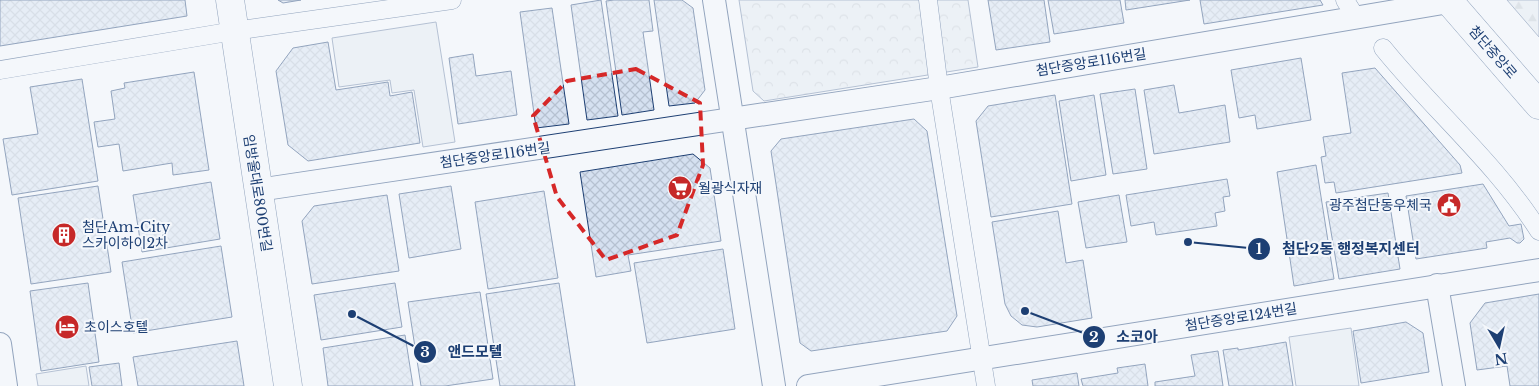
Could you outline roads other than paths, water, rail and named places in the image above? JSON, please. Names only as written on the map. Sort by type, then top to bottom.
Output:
[{"type":"street","name":"임방울대로800번길","points":[[230,0],[288,386]]},
{"type":"street","points":[[0,70],[234,31],[452,0]]},
{"type":"street","points":[[714,0],[774,386]]},
{"type":"street","points":[[928,0],[939,88],[986,386]]},
{"type":"street","name":"첨단중앙로116번길","points":[[258,190],[939,88],[1448,1]]},
{"type":"street","name":"첨단중앙로","points":[[1448,1],[1539,105]]},
{"type":"street","points":[[1383,48],[1410,81],[1506,185],[1539,231]]},
{"type":"street","name":"첨단중앙로124번길","points":[[808,386],[1539,270]]},
{"type":"street","points":[[1437,286],[1454,386]]},
{"type":"street","points":[[0,344],[6,386]]},
{"type":"place","name":"월광식자재","points":[[680,188]]},
{"type":"place","name":"광주첨단동우체국","points":[[1449,205]]},
{"type":"place","name":"첨단Am-City 스카이하이2차","points":[[64,235]]},
{"type":"place","name":"첨단2동 행정복지센터","points":[[1188,242]]},
{"type":"place","name":"소코아","points":[[1025,311]]},
{"type":"place","name":"앤드모텔","points":[[352,314]]},
{"type":"place","name":"초이스호텔","points":[[67,327]]}]
